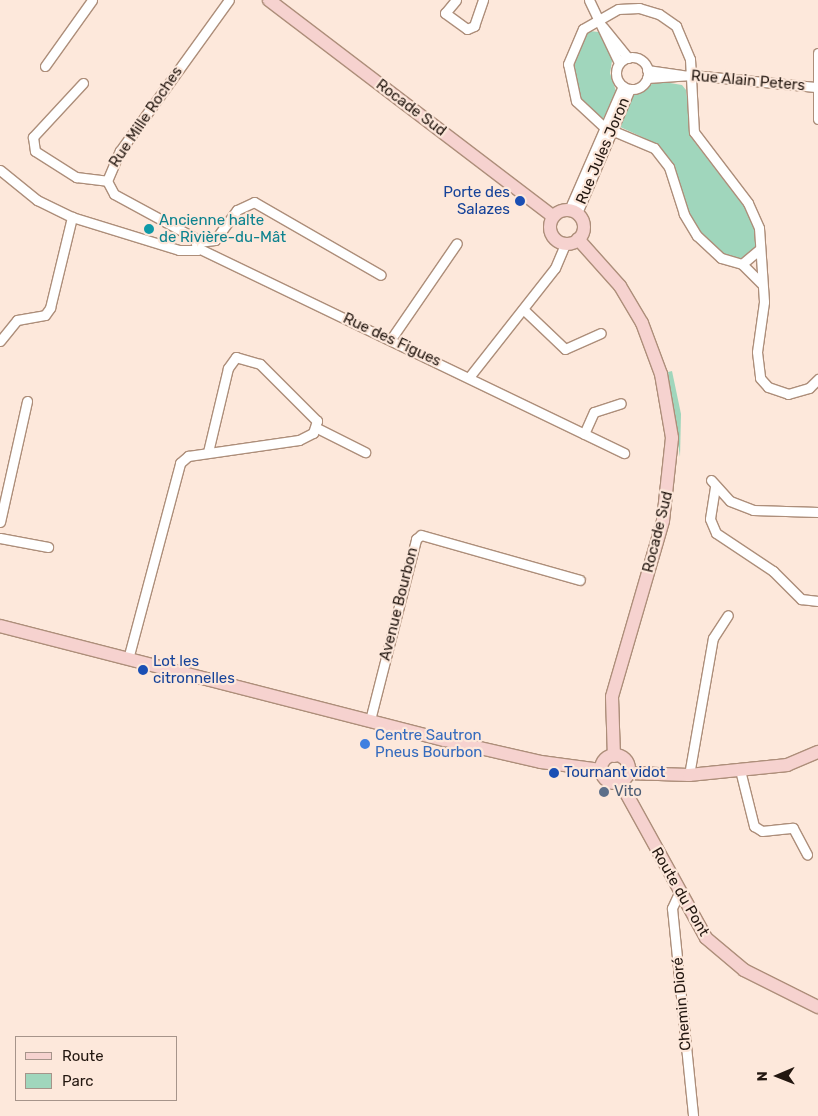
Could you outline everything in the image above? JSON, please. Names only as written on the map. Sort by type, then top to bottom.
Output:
[{"type":"main road","name":"Rocade Sud","points":[[269,0],[554,216]]},
{"type":"main road","points":[[573,212],[583,223],[578,239],[565,244],[550,231],[554,216],[573,212]]},
{"type":"main road","name":"Rocade Sud","points":[[578,239],[620,286],[642,323],[661,374],[672,438],[663,521],[612,697],[614,756]]},
{"type":"main road","points":[[0,626],[541,762],[602,770]]},
{"type":"main road","points":[[624,778],[625,760],[614,756],[606,759],[602,770],[608,781],[624,778],[689,775],[787,765],[818,752]]},
{"type":"main road","name":"Route du Pont","points":[[624,778],[679,893],[706,938],[732,962],[818,1007]]},
{"type":"street","points":[[45,66],[92,0]]},
{"type":"street","name":"Rue Mille Roches","points":[[198,245],[184,229],[114,194],[107,181],[120,151],[229,0]]},
{"type":"street","points":[[456,0],[448,5],[447,16],[470,29],[483,0]]},
{"type":"street","points":[[589,0],[619,64]]},
{"type":"street","points":[[762,284],[742,264],[722,258],[697,236],[663,156],[641,139],[608,129],[576,101],[568,64],[583,29],[601,24],[618,9],[639,8],[659,14],[676,26],[685,44],[692,75],[694,132],[756,216],[762,284],[757,352],[760,378],[768,388],[788,394],[809,388],[818,379]]},
{"type":"street","points":[[601,24],[628,58]]},
{"type":"street","points":[[818,53],[815,88],[818,119]]},
{"type":"street","points":[[628,58],[638,58],[647,74],[626,87],[616,73],[619,64],[628,58]]},
{"type":"street","name":"Rue Alain Peters","points":[[647,74],[692,75],[815,88]]},
{"type":"street","points":[[83,83],[33,137],[35,151],[76,177],[107,181]]},
{"type":"street","name":"Rue Jules Joron","points":[[573,212],[626,87]]},
{"type":"street","points":[[0,170],[37,200],[72,217],[191,252],[198,245],[215,240],[237,210],[254,202],[380,275]]},
{"type":"street","points":[[0,342],[17,320],[45,316],[50,308],[72,217]]},
{"type":"street","points":[[390,339],[457,243]]},
{"type":"street","points":[[470,376],[523,309],[563,254],[565,244]]},
{"type":"street","name":"Rue des Figues","points":[[198,245],[470,376],[624,453]]},
{"type":"street","points":[[742,264],[760,249]]},
{"type":"street","points":[[523,309],[565,349],[601,334]]},
{"type":"street","points":[[208,452],[228,368],[236,358],[260,364],[310,409],[317,428],[365,452]]},
{"type":"street","points":[[0,522],[3,490],[27,401]]},
{"type":"street","points":[[584,434],[594,412],[621,403]]},
{"type":"street","points":[[128,659],[180,463],[208,452],[299,440],[317,428]]},
{"type":"street","points":[[818,512],[753,510],[730,501],[713,483],[710,519],[716,533],[773,571],[801,599],[818,601]]},
{"type":"street","name":"Avenue Bourbon","points":[[370,720],[416,539],[421,535],[580,580]]},
{"type":"street","points":[[0,538],[48,546]]},
{"type":"street","points":[[689,775],[713,638],[728,614]]},
{"type":"street","points":[[740,770],[754,826],[762,831],[793,828],[807,854]]},
{"type":"street","name":"Chemin Dioré","points":[[679,893],[672,908],[693,1116]]},
{"type":"green space","points":[[589,31],[599,32],[613,55],[610,73],[616,91],[603,119],[596,119],[582,101],[572,78],[576,52]]},
{"type":"green space","points":[[658,81],[682,85],[686,90],[693,140],[756,222],[755,248],[742,260],[725,256],[705,239],[687,214],[667,156],[644,138],[616,125],[629,96]]},
{"type":"green space","points":[[672,371],[681,414],[680,457],[668,372]]},
{"type":"place","name":"Porte des Salazes","points":[[520,201]]},
{"type":"place","name":"Ancienne halte de Rivière-du-Mât","points":[[149,229]]},
{"type":"place","name":"Lot les citronnelles","points":[[143,670]]},
{"type":"place","name":"Centre Sautron Pneus Bourbon","points":[[365,744]]},
{"type":"place","name":"Tournant vidot","points":[[554,773]]},
{"type":"place","name":"Vito","points":[[604,792]]}]
